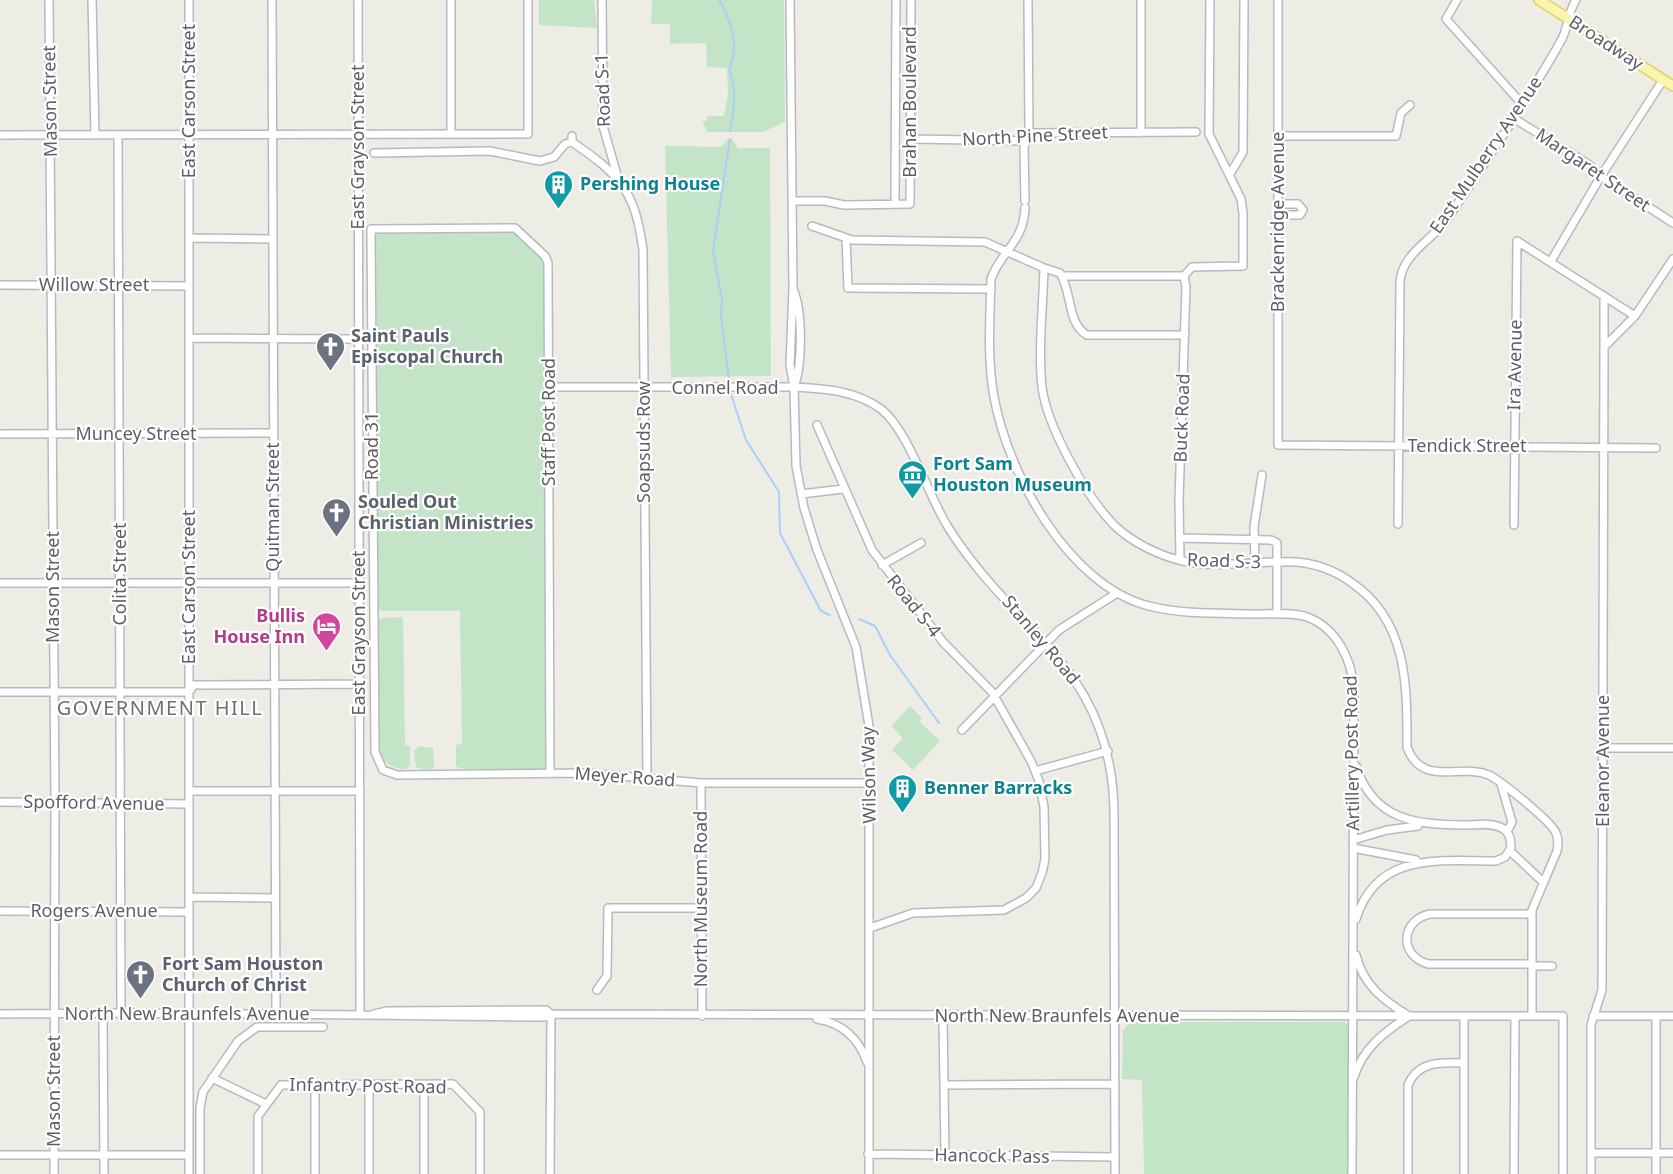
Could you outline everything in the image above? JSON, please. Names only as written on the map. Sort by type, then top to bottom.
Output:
[{"type":"main road","name":"Broadway","points":[[1539,0],[1673,86]]},
{"type":"street","name":"Mason Street","points":[[49,0],[55,802],[54,1174]]},
{"type":"street","points":[[92,0],[95,135]]},
{"type":"street","name":"East Carson Street","points":[[189,0],[189,1174]]},
{"type":"street","name":"Quitman Street","points":[[272,0],[276,1013]]},
{"type":"street","name":"East Grayson Street","points":[[358,0],[360,1014]]},
{"type":"street","points":[[450,134],[451,0]]},
{"type":"street","points":[[0,135],[528,134],[528,0]]},
{"type":"street","name":"Road S-1","points":[[602,0],[603,126],[617,178]]},
{"type":"street","name":"Wilson Way","points":[[790,0],[793,289],[790,346],[794,387],[794,427],[801,494],[817,550],[856,647],[869,726],[869,1174]]},
{"type":"street","name":"Brahan Boulevard","points":[[896,0],[895,204],[910,204],[910,0]]},
{"type":"street","points":[[1028,0],[1029,133]]},
{"type":"street","points":[[1141,0],[1141,133]]},
{"type":"street","points":[[812,226],[846,238],[979,240],[1008,250],[1063,276],[1184,276],[1192,267],[1243,266],[1243,213],[1230,174],[1209,134],[1210,0]]},
{"type":"street","points":[[1230,174],[1243,152],[1244,0]]},
{"type":"street","name":"Brackenridge Avenue","points":[[1278,0],[1278,445]]},
{"type":"street","points":[[1457,0],[1446,19],[1522,105]]},
{"type":"street","name":"East Mulberry Avenue","points":[[1398,524],[1400,282],[1403,267],[1418,248],[1442,227],[1522,105],[1563,36],[1576,0]]},
{"type":"street","points":[[1635,316],[1551,261],[1601,176],[1664,80]]},
{"type":"street","points":[[1278,135],[1396,136],[1401,113],[1410,105]]},
{"type":"street","name":"Margaret Street","points":[[1514,117],[1588,164],[1601,176],[1673,223]]},
{"type":"street","name":"North Pine Street","points":[[910,140],[1026,141],[1029,133],[1196,132]]},
{"type":"street","name":"Colita Street","points":[[118,135],[121,1014]]},
{"type":"street","name":"Soapsuds Row","points":[[374,153],[490,151],[540,161],[554,157],[572,139],[609,167],[636,212],[643,250],[647,777]]},
{"type":"street","name":"Artillery Post Road","points":[[1026,141],[1025,205],[1022,231],[995,268],[990,289],[993,387],[1001,426],[1010,453],[1025,485],[1061,542],[1083,566],[1117,593],[1149,606],[1188,612],[1299,615],[1317,621],[1333,635],[1344,651],[1353,681],[1352,1174]]},
{"type":"street","points":[[792,201],[825,201],[844,205],[895,204]]},
{"type":"street","points":[[1277,204],[1298,204],[1303,210],[1300,215],[1277,216]]},
{"type":"street","name":"Staff Post Road","points":[[371,229],[515,228],[545,256],[548,263],[550,774]]},
{"type":"street","name":"Road 31","points":[[371,229],[375,752],[382,769]]},
{"type":"street","points":[[189,238],[273,239]]},
{"type":"street","points":[[846,238],[848,288],[990,289]]},
{"type":"street","name":"Ira Avenue","points":[[1514,525],[1517,241],[1551,261]]},
{"type":"street","points":[[1604,347],[1635,316],[1673,259]]},
{"type":"street","name":"Road S-3","points":[[1044,268],[1042,386],[1047,407],[1060,440],[1101,509],[1116,526],[1142,544],[1180,560],[1313,564],[1334,572],[1359,587],[1383,614],[1401,655],[1406,681],[1407,747],[1418,765],[1433,771],[1485,774],[1548,821],[1556,831],[1559,841],[1557,851],[1542,880],[1532,914],[1532,1016]]},
{"type":"street","points":[[1063,276],[1075,323],[1080,331],[1087,335],[1185,335]]},
{"type":"street","name":"Buck Road","points":[[1180,560],[1185,335],[1184,276]]},
{"type":"street","name":"Willow Street","points":[[0,285],[189,286]]},
{"type":"street","name":"Eleanor Avenue","points":[[1591,1174],[1593,1016],[1602,990],[1604,296]]},
{"type":"street","points":[[189,338],[358,339]]},
{"type":"street","name":"Connel Road","points":[[549,387],[794,387]]},
{"type":"street","name":"Stanley Road","points":[[794,387],[850,393],[866,400],[888,415],[902,432],[930,495],[964,550],[1065,664],[1082,691],[1108,751],[1113,787],[1115,1174]]},
{"type":"street","name":"Road S-4","points":[[817,425],[860,527],[882,565],[943,642],[995,697],[1035,771],[1042,793],[1045,859],[1039,882],[1026,898],[1004,910],[913,913],[870,928]]},
{"type":"street","name":"Muncey Street","points":[[0,434],[273,433]]},
{"type":"street","name":"Tendick Street","points":[[1278,445],[1656,448]]},
{"type":"street","points":[[1256,563],[1255,540],[1262,475]]},
{"type":"street","points":[[801,494],[843,489]]},
{"type":"street","points":[[1180,538],[1255,540],[1277,543],[1277,614]]},
{"type":"street","points":[[882,565],[921,543]]},
{"type":"street","points":[[0,582],[359,583]]},
{"type":"street","points":[[962,730],[1064,626],[1117,593]]},
{"type":"street","points":[[0,692],[189,692],[194,685],[360,684]]},
{"type":"street","points":[[1604,748],[1673,748]]},
{"type":"street","points":[[1035,771],[1108,751]]},
{"type":"street","points":[[1354,758],[1364,784],[1385,809],[1408,821],[1429,825]]},
{"type":"street","name":"Meyer Road","points":[[382,769],[397,775],[550,774],[647,777],[701,783],[870,783]]},
{"type":"street","name":"North Museum Road","points":[[701,783],[702,1016]]},
{"type":"street","points":[[1501,784],[1512,822],[1507,832],[1510,851],[1542,880]]},
{"type":"street","name":"Spofford Avenue","points":[[189,791],[360,791]]},
{"type":"street","name":"Spofford Avenue","points":[[0,802],[189,804]]},
{"type":"street","points":[[1353,844],[1405,826],[1492,825],[1507,832]]},
{"type":"street","points":[[1353,844],[1423,862]]},
{"type":"street","points":[[1353,930],[1362,903],[1382,878],[1403,866],[1423,862],[1496,861],[1505,857],[1510,851]]},
{"type":"street","points":[[189,897],[274,898]]},
{"type":"street","points":[[597,990],[607,976],[608,908],[701,908]]},
{"type":"street","name":"Rogers Avenue","points":[[0,911],[189,912]]},
{"type":"street","points":[[1532,914],[1420,916],[1410,924],[1406,944],[1410,954],[1428,964],[1551,966]]},
{"type":"street","name":"Artillery Post Road","points":[[1353,944],[1360,968],[1372,988],[1409,1016]]},
{"type":"street","name":"North New Braunfels Avenue","points":[[0,1014],[374,1014],[387,1011],[546,1010],[551,1014],[702,1016],[1563,1016],[1563,1174]]},
{"type":"street","points":[[104,1014],[104,1174]]},
{"type":"street","points":[[550,1174],[551,1014]]},
{"type":"street","points":[[790,1016],[822,1020],[839,1026],[857,1042],[869,1070]]},
{"type":"street","points":[[943,1016],[945,1156]]},
{"type":"street","points":[[1352,1089],[1358,1065],[1372,1044],[1409,1016]]},
{"type":"street","points":[[1464,1016],[1464,1174]]},
{"type":"street","points":[[1514,1174],[1515,1016]]},
{"type":"street","points":[[1593,1016],[1673,1016]]},
{"type":"street","points":[[1656,1016],[1656,1174]]},
{"type":"street","points":[[200,1174],[200,1108],[203,1092],[232,1048],[252,1030],[267,1026],[323,1027]]},
{"type":"street","points":[[1408,1174],[1408,1085],[1412,1075],[1422,1066],[1433,1063],[1464,1063]]},
{"type":"street","points":[[212,1078],[266,1104]]},
{"type":"street","points":[[369,1084],[369,1174]]},
{"type":"street","name":"Infantry Post Road","points":[[258,1174],[258,1116],[281,1085],[369,1084],[453,1084],[480,1112],[480,1174]]},
{"type":"street","points":[[424,1084],[424,1174]]},
{"type":"street","points":[[944,1085],[1115,1084]]},
{"type":"street","points":[[315,1085],[315,1174]]},
{"type":"street","points":[[0,1155],[104,1153],[189,1155]]},
{"type":"street","points":[[1591,1153],[1673,1153]]},
{"type":"street","name":"Hancock Pass","points":[[868,1154],[1115,1157]]},
{"type":"green space","points":[[539,0],[594,0],[597,28],[539,25]]},
{"type":"green space","points":[[652,0],[784,0],[785,122],[763,132],[707,132],[702,121],[707,121],[707,116],[724,116],[728,95],[727,68],[707,67],[706,43],[670,44],[670,24],[651,24]]},
{"type":"green space","points":[[728,139],[732,139],[738,148],[770,148],[771,376],[671,377],[665,146],[721,147]]},
{"type":"green space","points":[[494,231],[519,233],[544,260],[545,767],[542,769],[456,767],[456,745],[462,744],[460,611],[382,611],[378,608],[376,235],[382,232]]},
{"type":"green space","points":[[403,617],[405,745],[410,746],[410,765],[406,769],[389,765],[378,752],[377,621],[382,618]]},
{"type":"green space","points":[[910,706],[922,718],[920,722],[940,741],[913,770],[892,750],[903,738],[891,726]]},
{"type":"green space","points":[[419,746],[433,748],[434,768],[426,770],[416,767],[414,751]]},
{"type":"green space","points":[[1129,1022],[1345,1022],[1348,1027],[1348,1174],[1144,1174],[1142,1080],[1122,1079],[1123,1031]]},
{"type":"waterway","points":[[719,0],[727,16],[734,42],[729,69],[734,92],[730,131]]},
{"type":"waterway","points":[[729,380],[721,317],[722,300],[713,250],[730,139]]},
{"type":"waterway","points":[[730,391],[746,440],[779,492],[780,533],[821,611],[830,615]]},
{"type":"waterway","points":[[859,619],[875,626],[890,655],[939,723]]},
{"type":"place","name":"Pershing House","points":[[559,210]]},
{"type":"place","name":"Saint Pauls Episcopal Church","points":[[330,372]]},
{"type":"place","name":"Fort Sam Houston Museum","points":[[912,500]]},
{"type":"place","name":"Souled Out Christian Ministries","points":[[337,538]]},
{"type":"place","name":"Bullis House Inn","points":[[326,652]]},
{"type":"place","name":"Benner Barracks","points":[[903,814]]},
{"type":"place","name":"Fort Sam Houston Church of Christ","points":[[141,1000]]},
{"type":"district","name":"GOVERNMENT HILL","points":[[160,708]]}]
